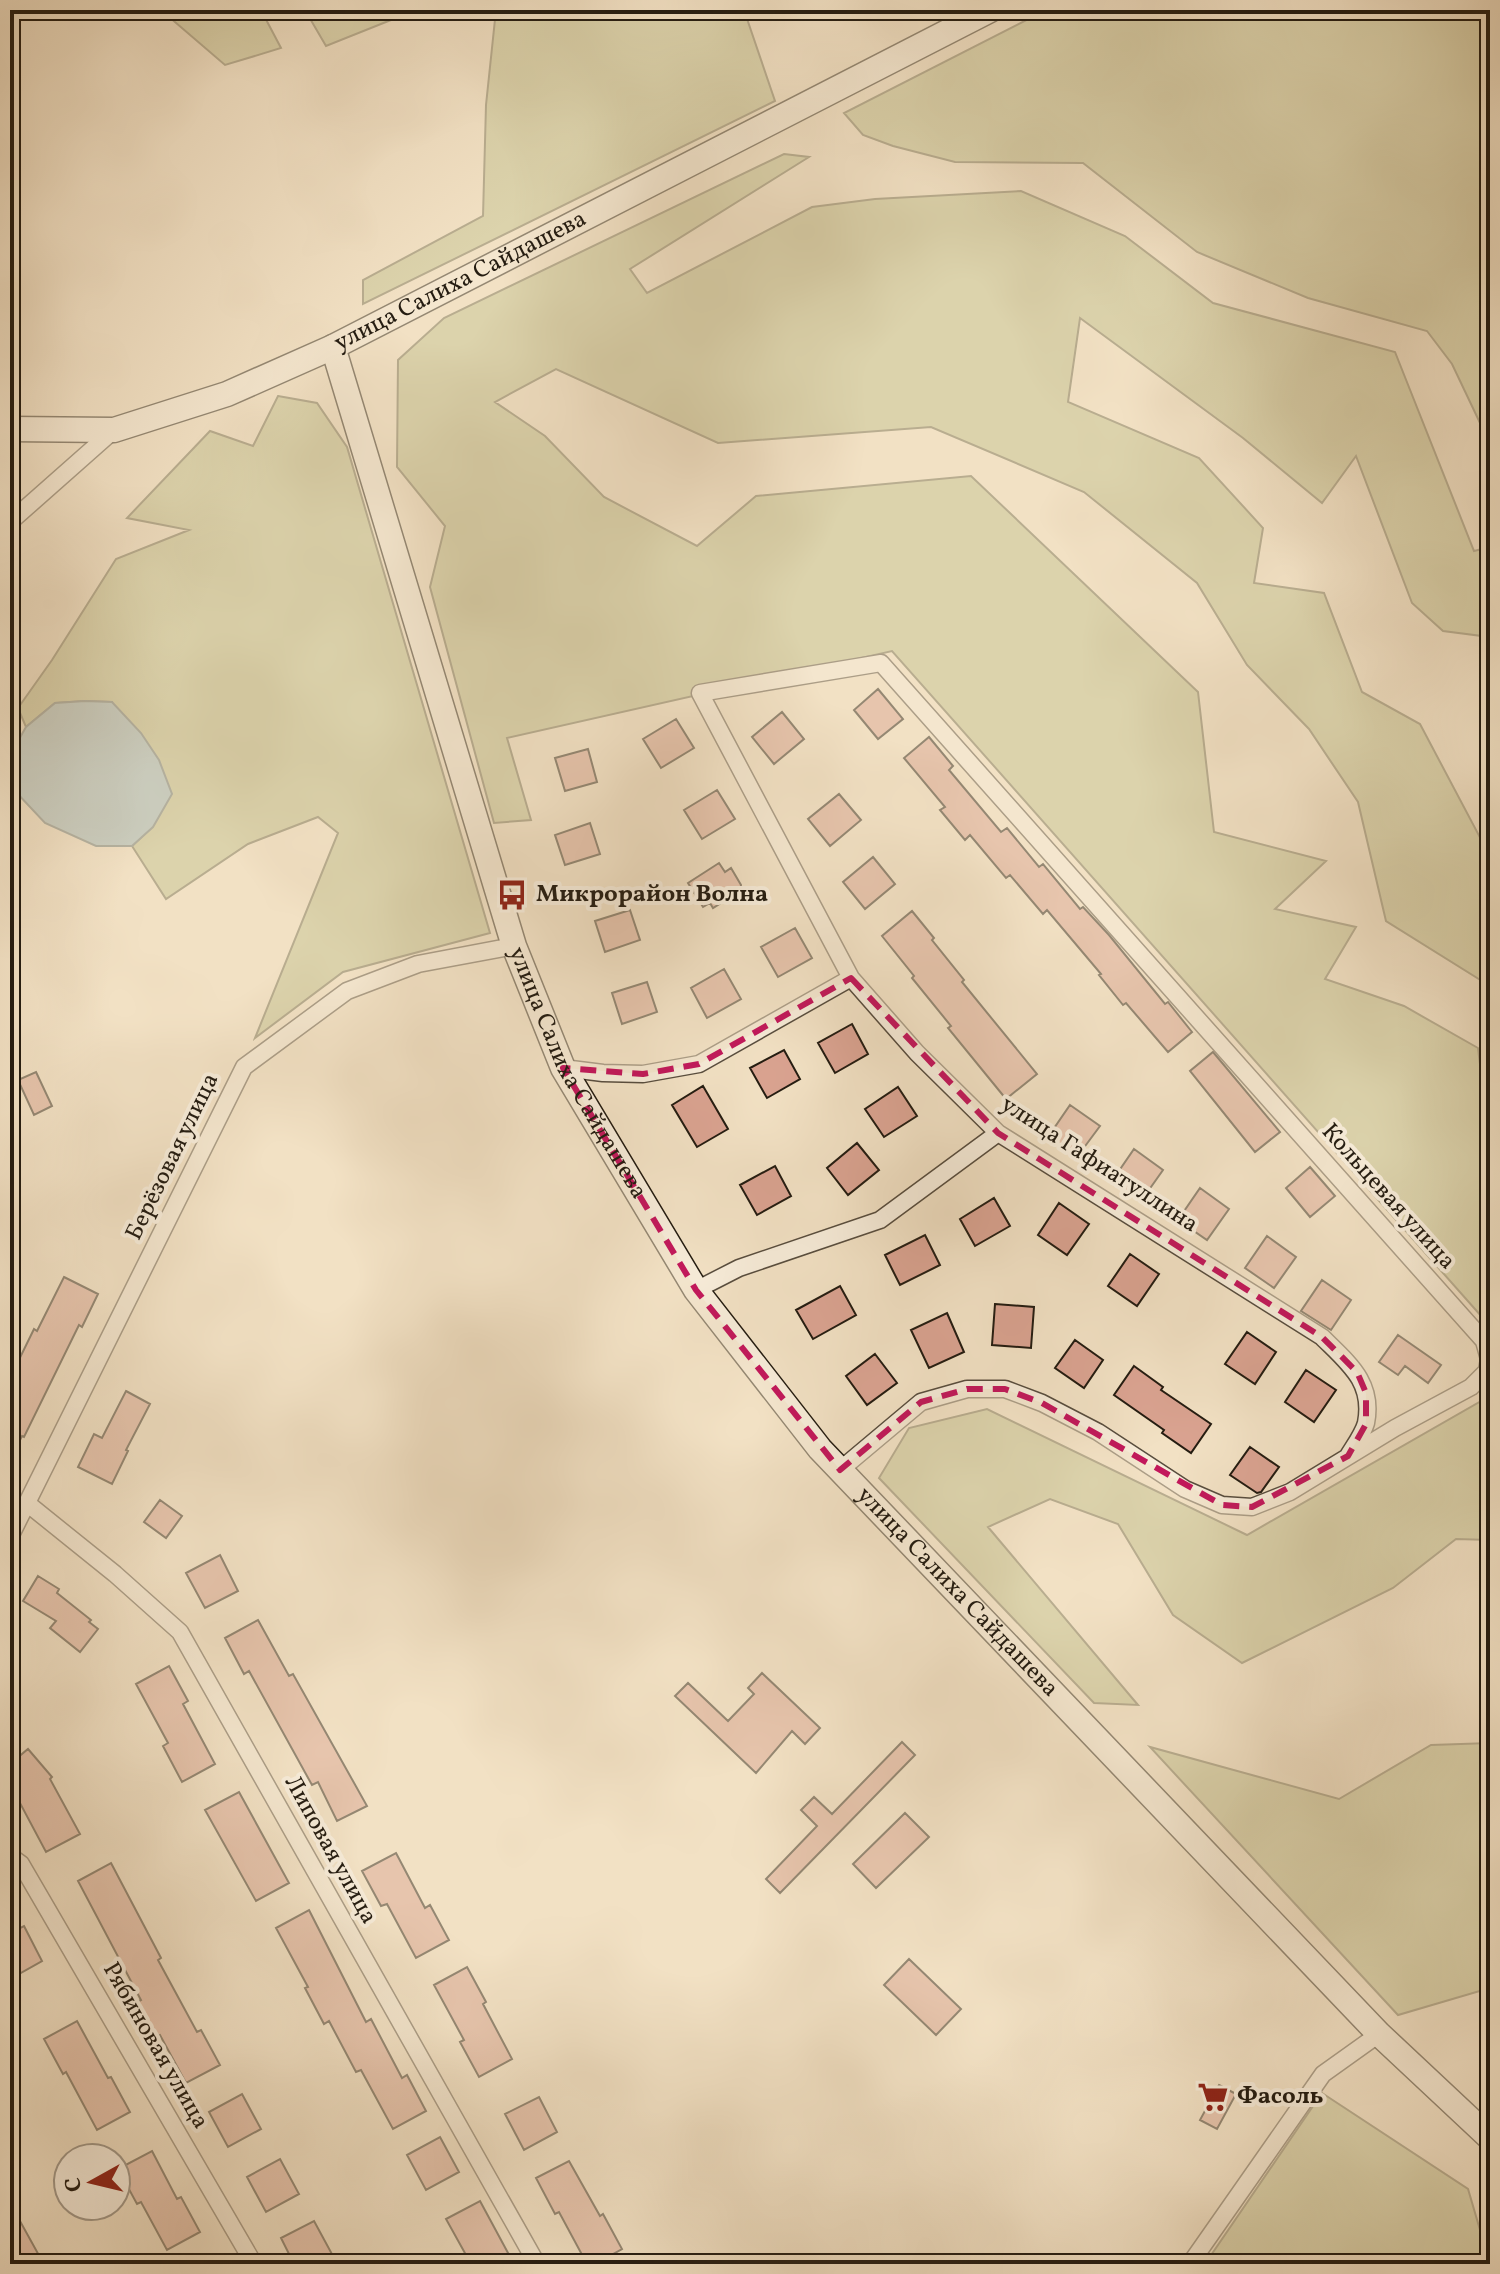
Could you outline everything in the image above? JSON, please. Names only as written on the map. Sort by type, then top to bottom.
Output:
[{"type":"street","name":"улица Салиха Сайдашева","points":[[990,10],[333,347],[514,946],[563,1068],[696,1290],[820,1449],[1379,2034],[1490,2138]]},
{"type":"street","points":[[10,429],[114,430],[227,394],[333,347]]},
{"type":"street","points":[[10,522],[114,430]]},
{"type":"street","name":"Кольцевая улица","points":[[710,715],[700,693],[881,663],[1484,1341],[1489,1359],[1487,1371],[1471,1387],[1395,1428],[1290,1492],[1252,1507],[1222,1505],[1185,1489],[1098,1432],[1042,1403],[1005,1389],[967,1389],[921,1402],[840,1470]]},
{"type":"street","name":"улица Гафиатуллина","points":[[710,715],[851,978],[917,1053],[998,1133],[1322,1337],[1357,1372],[1366,1393],[1366,1424],[1348,1456]]},
{"type":"street","name":"Берёзовая улица","points":[[10,1537],[244,1067],[347,991],[418,964],[514,946]]},
{"type":"street","points":[[563,1068],[643,1074],[699,1064],[851,978]]},
{"type":"street","points":[[696,1290],[739,1268],[880,1220],[998,1133]]},
{"type":"street","name":"Липовая улица","points":[[28,1504],[115,1574],[180,1632],[537,2264]]},
{"type":"street","name":"Рябиновая улица","points":[[10,1856],[21,1864],[254,2264]]},
{"type":"street","points":[[1190,2264],[1323,2074],[1379,2034]]},
{"type":"highlighted area","points":[[851,978],[998,1133],[1322,1337],[1357,1372],[1366,1393],[1366,1424],[1348,1456],[1252,1507],[1222,1505],[1042,1403],[1005,1389],[967,1389],[921,1402],[840,1470],[696,1290],[563,1068],[643,1074],[699,1064]]},
{"type":"shaded area","points":[[161,10],[261,10],[281,48],[225,65]]},
{"type":"shaded area","points":[[305,10],[416,10],[326,46]]},
{"type":"shaded area","points":[[496,10],[744,10],[775,101],[363,304],[363,280],[483,216],[486,105]]},
{"type":"shaded area","points":[[1046,10],[1490,10],[1490,444],[1452,364],[1427,331],[1308,298],[1197,252],[1083,163],[955,162],[863,135],[844,113]]},
{"type":"shaded area","points":[[784,154],[809,157],[630,269],[647,293],[812,207],[875,199],[1021,191],[1125,236],[1213,303],[1395,352],[1474,551],[1490,547],[1490,637],[1443,631],[1412,603],[1356,456],[1322,503],[1243,438],[1080,318],[1068,402],[1199,458],[1263,528],[1254,583],[1324,593],[1362,692],[1420,724],[1490,852],[1490,986],[1386,921],[1358,802],[1309,729],[1247,665],[1197,583],[1084,492],[931,427],[718,443],[556,369],[495,402],[545,436],[604,497],[697,546],[756,496],[971,476],[1198,692],[1214,832],[1326,861],[1275,909],[1356,927],[1325,979],[1404,1006],[1478,1048],[1484,1097],[1490,1103],[1490,1326],[892,651],[507,738],[531,820],[494,823],[430,587],[445,526],[397,467],[398,360],[444,318]]},
{"type":"shaded area","points":[[278,396],[317,403],[347,447],[490,933],[343,972],[255,1038],[338,833],[318,817],[248,844],[166,899],[132,846],[153,826],[112,702],[55,703],[26,727],[18,708],[116,559],[189,530],[127,518],[210,431],[253,446]]},
{"type":"shaded area","points":[[1490,1396],[1490,1540],[1456,1539],[1393,1588],[1242,1663],[1173,1615],[1118,1524],[1050,1499],[988,1527],[1138,1705],[1094,1703],[879,1478],[909,1428],[987,1409],[1247,1535]]},
{"type":"shaded area","points":[[1490,1743],[1490,1988],[1398,2015],[1150,1747],[1339,1799],[1431,1745]]},
{"type":"shaded area","points":[[1322,2093],[1468,2189],[1490,2264],[1205,2264]]},
{"type":"water","points":[[112,702],[141,733],[159,760],[172,794],[153,827],[132,846],[96,846],[45,823],[15,791],[13,750],[26,727],[55,703]]},
{"type":"building","points":[[878,689],[903,719],[878,739],[854,710]]},
{"type":"building","points":[[782,712],[804,739],[774,764],[752,737]]},
{"type":"building","points":[[676,719],[694,748],[661,768],[643,739]]},
{"type":"building","points":[[929,737],[953,766],[949,770],[1001,832],[1007,828],[1039,867],[1043,864],[1192,1032],[1168,1052],[1126,1003],[1123,1005],[1047,910],[1043,914],[1010,875],[1006,878],[970,835],[965,840],[940,810],[945,807],[904,758]]},
{"type":"building","points":[[588,749],[597,782],[565,791],[555,758]]},
{"type":"building","points":[[717,790],[735,819],[702,839],[684,810]]},
{"type":"building","points":[[839,794],[861,820],[830,846],[808,819]]},
{"type":"building","points":[[590,823],[600,854],[565,865],[555,835]]},
{"type":"building","points":[[873,857],[895,884],[865,909],[843,882]]},
{"type":"building","points":[[719,863],[725,872],[731,868],[741,885],[740,891],[713,908],[710,903],[703,907],[688,883]]},
{"type":"building","points":[[630,910],[640,940],[605,952],[595,921]]},
{"type":"building","points":[[912,911],[964,980],[962,982],[1037,1074],[1006,1099],[948,1028],[951,1026],[882,936]]},
{"type":"building","points":[[795,928],[812,958],[778,977],[761,947]]},
{"type":"building","points":[[724,969],[741,999],[707,1018],[691,988]]},
{"type":"building","points":[[647,982],[657,1012],[622,1024],[612,993]]},
{"type":"building","points":[[852,1024],[868,1054],[835,1073],[818,1043]]},
{"type":"building","points":[[784,1050],[800,1079],[767,1098],[750,1068]]},
{"type":"building","points":[[1213,1052],[1280,1132],[1255,1152],[1190,1071]]},
{"type":"building","points":[[36,1072],[52,1106],[34,1115],[18,1080]]},
{"type":"building","points":[[703,1086],[728,1129],[697,1147],[672,1105]]},
{"type":"building","points":[[898,1087],[917,1116],[884,1137],[865,1109]]},
{"type":"building","points":[[1070,1105],[1100,1126],[1077,1157],[1048,1137]]},
{"type":"building","points":[[857,1143],[879,1170],[848,1195],[827,1168]]},
{"type":"building","points":[[1134,1149],[1163,1170],[1141,1201],[1112,1181]]},
{"type":"building","points":[[775,1166],[791,1196],[757,1215],[740,1185]]},
{"type":"building","points":[[1310,1167],[1335,1196],[1310,1217],[1286,1188]]},
{"type":"building","points":[[1200,1188],[1229,1209],[1207,1240],[1178,1220]]},
{"type":"building","points":[[994,1198],[1010,1226],[975,1246],[960,1219]]},
{"type":"building","points":[[1059,1203],[1089,1224],[1067,1255],[1038,1235]]},
{"type":"building","points":[[925,1235],[940,1265],[900,1285],[885,1255]]},
{"type":"building","points":[[1267,1236],[1296,1257],[1274,1288],[1245,1268]]},
{"type":"building","points":[[1130,1254],[1159,1274],[1137,1306],[1108,1286]]},
{"type":"building","points":[[64,1277],[98,1294],[10,1460],[10,1378]]},
{"type":"building","points":[[1322,1280],[1351,1300],[1331,1330],[1301,1311]]},
{"type":"building","points":[[840,1286],[856,1315],[813,1339],[796,1310]]},
{"type":"building","points":[[995,1304],[1034,1307],[1031,1348],[992,1345]]},
{"type":"building","points":[[947,1313],[964,1352],[929,1368],[911,1330]]},
{"type":"building","points":[[1247,1332],[1276,1352],[1255,1384],[1225,1364]]},
{"type":"building","points":[[1398,1335],[1441,1365],[1428,1383],[1405,1366],[1398,1375],[1379,1362]]},
{"type":"building","points":[[1075,1340],[1103,1360],[1084,1388],[1055,1368]]},
{"type":"building","points":[[875,1354],[897,1383],[867,1405],[846,1376]]},
{"type":"building","points":[[1134,1366],[1163,1387],[1161,1390],[1211,1424],[1191,1453],[1114,1395]]},
{"type":"building","points":[[1306,1370],[1336,1390],[1314,1422],[1285,1402]]},
{"type":"building","points":[[126,1391],[150,1404],[112,1484],[78,1467],[94,1434],[102,1438]]},
{"type":"building","points":[[1250,1447],[1279,1467],[1261,1492],[1257,1493],[1230,1475]]},
{"type":"building","points":[[160,1500],[182,1516],[166,1538],[144,1522]]},
{"type":"building","points":[[220,1555],[238,1591],[205,1608],[186,1573]]},
{"type":"building","points":[[38,1576],[59,1589],[57,1593],[98,1629],[80,1652],[50,1628],[56,1621],[23,1601]]},
{"type":"building","points":[[258,1620],[289,1676],[293,1674],[367,1806],[337,1821],[318,1782],[312,1785],[249,1671],[244,1674],[225,1638]]},
{"type":"building","points":[[169,1666],[188,1701],[183,1704],[215,1764],[182,1782],[163,1746],[168,1743],[136,1684]]},
{"type":"building","points":[[762,1673],[820,1728],[805,1744],[792,1731],[756,1773],[675,1696],[688,1683],[728,1721],[754,1694],[748,1688]]},
{"type":"building","points":[[902,1742],[915,1755],[780,1893],[766,1879],[817,1826],[801,1810],[814,1797],[832,1814]]},
{"type":"building","points":[[28,1749],[52,1777],[50,1779],[80,1834],[46,1852],[20,1803],[10,1812],[10,1764]]},
{"type":"building","points":[[239,1792],[289,1883],[256,1901],[205,1810]]},
{"type":"building","points":[[905,1813],[929,1837],[876,1888],[853,1864]]},
{"type":"building","points":[[396,1853],[425,1908],[430,1905],[449,1940],[416,1958],[387,1904],[381,1906],[362,1871]]},
{"type":"building","points":[[111,1863],[161,1958],[158,1960],[197,2032],[201,2030],[220,2065],[186,2083],[160,2035],[156,2037],[137,2002],[141,2000],[78,1881]]},
{"type":"building","points":[[309,1910],[366,2022],[371,2019],[402,2078],[407,2075],[426,2111],[393,2129],[361,2070],[356,2072],[329,2021],[324,2024],[276,1928]]},
{"type":"building","points":[[24,1926],[42,1961],[10,1979],[10,1933]]},
{"type":"building","points":[[909,1959],[961,2009],[936,2035],[884,1985]]},
{"type":"building","points":[[467,1967],[512,2059],[479,2077],[460,2042],[464,2040],[434,1985]]},
{"type":"building","points":[[77,2021],[130,2112],[97,2130],[66,2072],[63,2074],[44,2039]]},
{"type":"building","points":[[1219,2085],[1236,2094],[1217,2129],[1200,2120]]},
{"type":"building","points":[[242,2094],[261,2129],[228,2147],[209,2112]]},
{"type":"building","points":[[539,2097],[557,2132],[524,2150],[505,2114]]},
{"type":"building","points":[[440,2137],[459,2172],[426,2190],[407,2155]]},
{"type":"building","points":[[152,2151],[177,2199],[181,2197],[200,2232],[167,2250],[141,2202],[137,2204],[132,2195],[132,2162]]},
{"type":"building","points":[[280,2159],[299,2194],[266,2212],[247,2177]]},
{"type":"building","points":[[569,2161],[622,2249],[595,2264],[587,2264],[559,2212],[555,2214],[536,2178]]},
{"type":"building","points":[[480,2201],[514,2264],[471,2264],[446,2219]]},
{"type":"building","points":[[10,2203],[41,2259],[31,2264],[10,2264]]},
{"type":"building","points":[[314,2221],[333,2256],[317,2264],[294,2264],[281,2238]]},
{"type":"place","name":"Микрорайон Волна","points":[[512,895]]},
{"type":"place","name":"Фасоль","points":[[1213,2097]]}]
